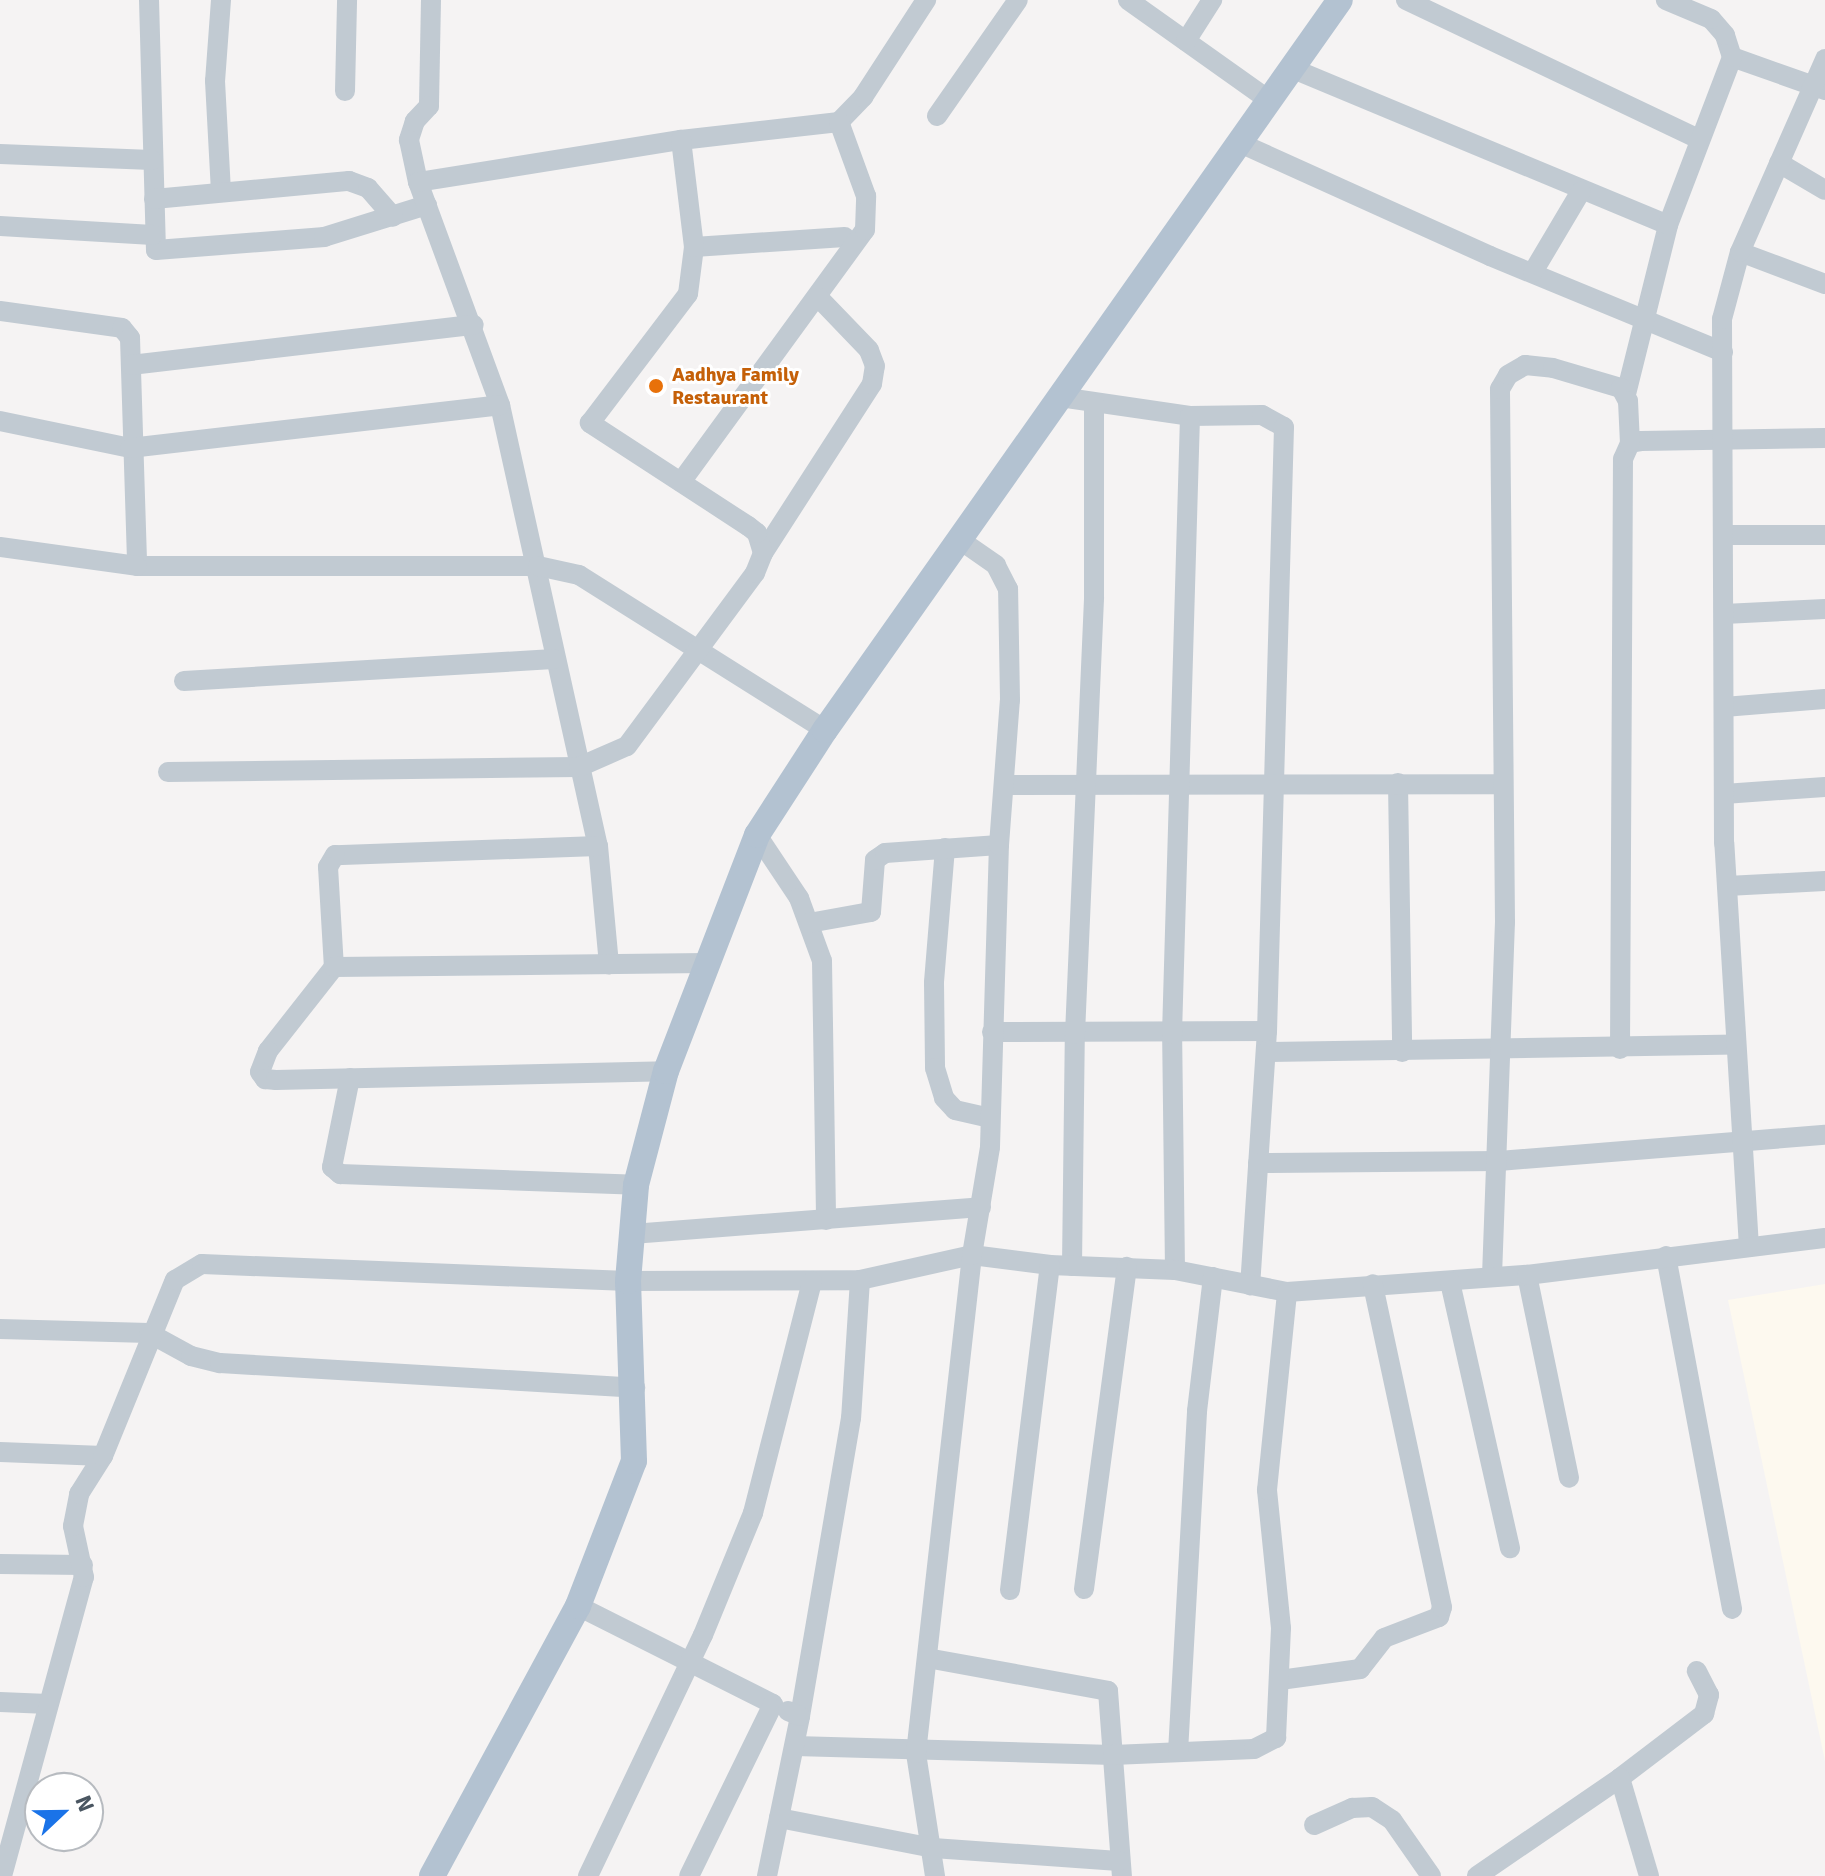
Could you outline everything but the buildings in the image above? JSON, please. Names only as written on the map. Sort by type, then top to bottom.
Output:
[{"type":"main road","points":[[432,1876],[578,1606],[634,1461],[635,1388],[628,1281],[636,1185],[666,1071],[757,835],[825,730],[1242,144],[1340,0]]},
{"type":"street","points":[[149,0],[153,235],[156,250],[163,253],[324,237],[427,205]]},
{"type":"street","points":[[221,0],[215,81],[221,192]]},
{"type":"street","points":[[345,91],[347,0]]},
{"type":"street","points":[[431,0],[429,106],[415,121],[409,140],[418,182],[474,325],[500,405],[538,566],[553,659],[598,846],[609,964]]},
{"type":"street","points":[[418,182],[681,140],[839,122],[863,97],[926,0]]},
{"type":"street","points":[[937,116],[1018,0]]},
{"type":"street","points":[[1128,0],[1270,101]]},
{"type":"street","points":[[1186,41],[1212,0]]},
{"type":"street","points":[[1406,0],[1696,138]]},
{"type":"street","points":[[1620,1049],[1623,459],[1630,443],[1626,394],[1668,225],[1696,138],[1732,57],[1725,35],[1711,19],[1666,0]]},
{"type":"street","points":[[1732,57],[1820,86]]},
{"type":"street","points":[[1749,1247],[1746,1144],[1736,1045],[1724,794],[1722,319],[1740,252],[1779,163],[1820,86],[1825,59]]},
{"type":"street","points":[[1291,68],[1668,225]]},
{"type":"street","points":[[681,482],[819,298],[865,230],[866,196],[839,122]]},
{"type":"street","points":[[681,140],[694,247],[688,294],[590,423],[757,533],[763,553]]},
{"type":"street","points":[[1242,144],[1723,352]]},
{"type":"street","points":[[0,154],[152,160]]},
{"type":"street","points":[[1779,163],[1825,190]]},
{"type":"street","points":[[154,199],[349,181],[368,188],[393,217]]},
{"type":"street","points":[[1533,272],[1581,191]]},
{"type":"street","points":[[0,226],[153,235]]},
{"type":"street","points":[[694,247],[845,237]]},
{"type":"street","points":[[1740,252],[1825,284]]},
{"type":"street","points":[[168,772],[579,767],[627,746],[755,573],[763,553],[872,384],[875,366],[869,350],[819,298]]},
{"type":"street","points":[[0,311],[122,328],[130,338],[130,448],[137,566]]},
{"type":"street","points":[[131,365],[474,325]]},
{"type":"street","points":[[1492,1276],[1503,1052],[1500,389],[1508,375],[1525,365],[1553,368],[1626,394]]},
{"type":"street","points":[[1060,397],[1190,416],[1262,415],[1284,427],[1266,1041],[1250,1285]]},
{"type":"street","points":[[1072,1266],[1075,1034],[1094,597],[1094,404]]},
{"type":"street","points":[[0,421],[130,448],[500,405]]},
{"type":"street","points":[[1175,1270],[1172,1034],[1190,416]]},
{"type":"street","points":[[1630,443],[1825,438]]},
{"type":"street","points":[[1724,535],[1825,535]]},
{"type":"street","points":[[935,1876],[933,1848],[917,1785],[916,1753],[990,1118],[999,845],[1004,785],[1008,589],[996,565],[960,540]]},
{"type":"street","points":[[0,547],[137,566],[538,566],[579,575],[700,647],[825,730]]},
{"type":"street","points":[[1724,614],[1825,609]]},
{"type":"street","points":[[184,681],[553,659]]},
{"type":"street","points":[[1724,707],[1825,699]]},
{"type":"street","points":[[1004,785],[1177,785],[1276,781],[1503,784]]},
{"type":"street","points":[[1398,783],[1402,1052]]},
{"type":"street","points":[[1724,794],[1825,787]]},
{"type":"street","points":[[757,835],[799,898],[822,961],[826,1220]]},
{"type":"street","points":[[809,923],[871,912],[875,860],[885,853],[999,845]]},
{"type":"street","points":[[598,846],[335,855],[328,867],[334,967],[268,1051],[260,1072],[265,1079],[276,1080],[666,1071]]},
{"type":"street","points":[[945,848],[934,983],[935,1068],[944,1098],[955,1110],[990,1118]]},
{"type":"street","points":[[1727,886],[1825,881]]},
{"type":"street","points":[[334,967],[706,963]]},
{"type":"street","points":[[992,1032],[1172,1034],[1402,1052],[1736,1045]]},
{"type":"street","points":[[350,1078],[332,1167],[340,1174],[636,1185]]},
{"type":"street","points":[[1258,1163],[1499,1161],[1746,1144],[1825,1135]]},
{"type":"street","points":[[632,1234],[981,1207]]},
{"type":"street","points":[[2,1876],[83,1565],[73,1511],[103,1456],[149,1333],[175,1280],[210,1263],[628,1281],[812,1281],[860,1280],[972,1255],[1050,1265],[1175,1270],[1287,1292],[1527,1275],[1825,1238]]},
{"type":"street","points":[[1666,1256],[1732,1609]]},
{"type":"street","points":[[1010,1590],[1050,1265]]},
{"type":"street","points":[[1084,1589],[1127,1267]]},
{"type":"street","points":[[1527,1275],[1569,1478]]},
{"type":"street","points":[[1178,1752],[1197,1411],[1213,1277]]},
{"type":"street","points":[[767,1876],[795,1746],[851,1418],[860,1280]]},
{"type":"street","points":[[588,1876],[689,1663],[753,1513],[812,1281]]},
{"type":"street","points":[[1450,1282],[1510,1548]]},
{"type":"street","points":[[1280,1680],[1360,1669],[1384,1638],[1439,1617],[1442,1607],[1373,1284]]},
{"type":"street","points":[[795,1746],[916,1753],[1113,1755],[1267,1745],[1280,1730],[1281,1628],[1267,1490],[1287,1292]]},
{"type":"street","points":[[0,1329],[149,1333],[191,1356],[220,1363],[635,1388]]},
{"type":"street","points":[[0,1452],[103,1456]]},
{"type":"street","points":[[0,1564],[83,1565]]},
{"type":"street","points":[[578,1606],[800,1716]]},
{"type":"street","points":[[779,1818],[933,1848],[1120,1869],[1108,1691],[927,1658]]},
{"type":"street","points":[[1477,1876],[1620,1778],[1704,1714],[1709,1695],[1697,1671]]},
{"type":"street","points":[[0,1702],[48,1704]]},
{"type":"street","points":[[689,1876],[773,1704]]},
{"type":"street","points":[[1620,1778],[1649,1876]]},
{"type":"street","points":[[1314,1825],[1352,1808],[1372,1807],[1392,1820],[1431,1876]]},
{"type":"shaded area","points":[[1825,1284],[1825,1761],[1728,1300]]},
{"type":"place","name":"Aadhya Family Restaurant","points":[[656,386]]}]
